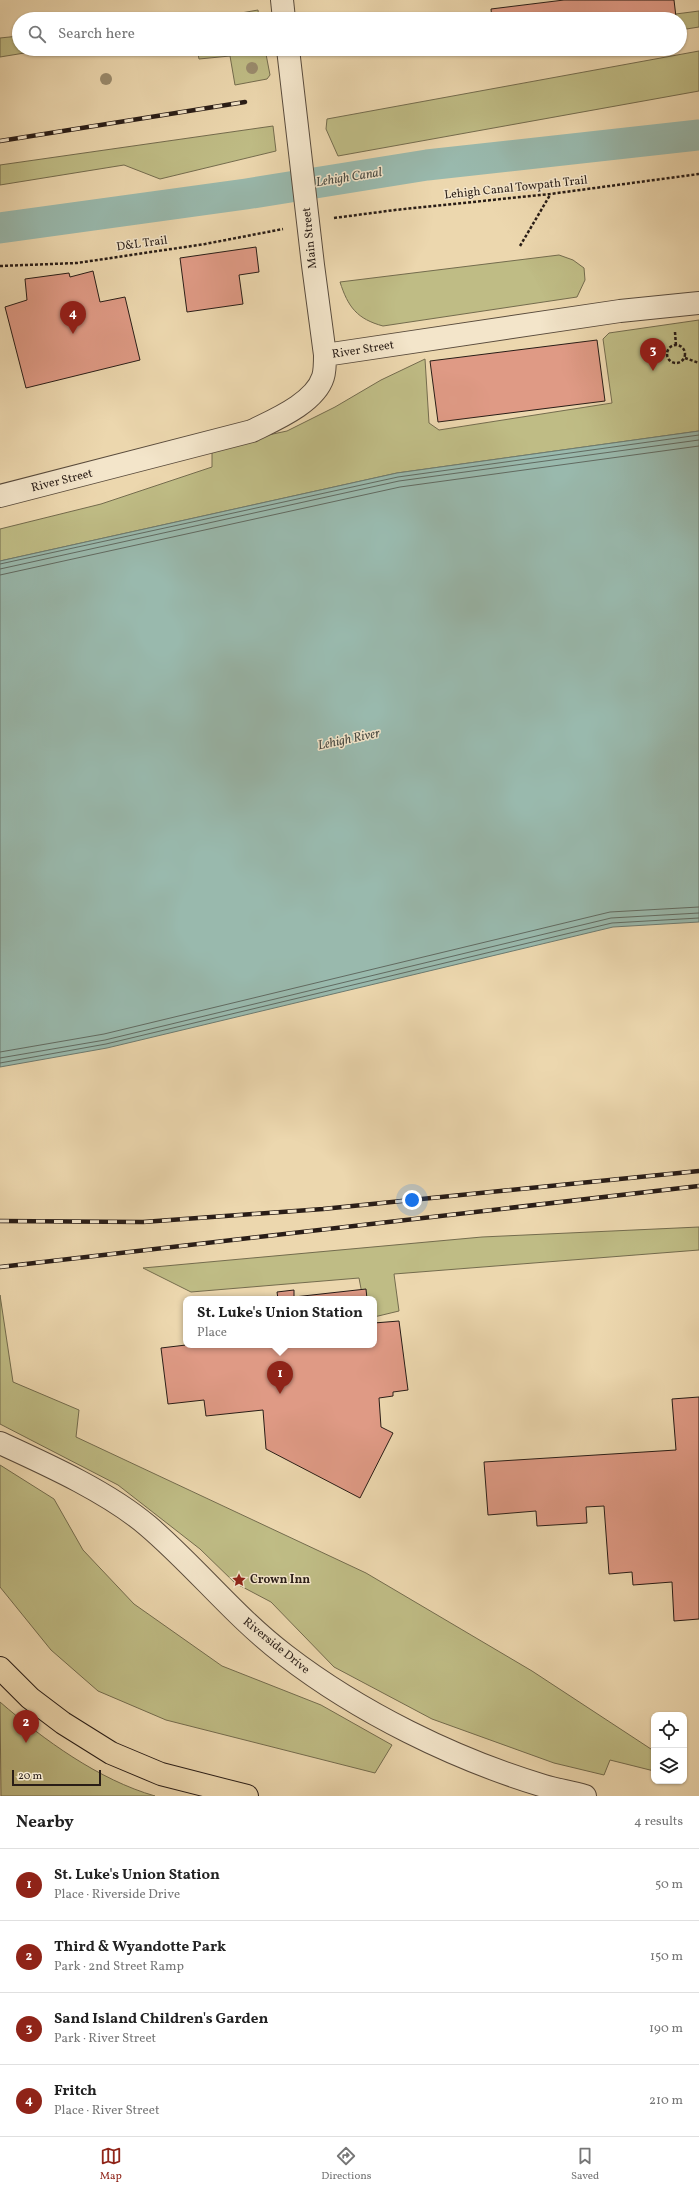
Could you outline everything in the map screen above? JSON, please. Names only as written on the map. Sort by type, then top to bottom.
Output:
[{"type":"highway","points":[[0,1668],[30,1698],[57,1719],[111,1753],[161,1774],[247,1796]]},
{"type":"street","points":[[282,0],[283,12]]},
{"type":"street","name":"Main Street","points":[[289,56],[325,355]]},
{"type":"street","name":"River Street","points":[[0,496],[252,431],[280,417],[312,396],[323,378],[325,355],[620,311],[699,303]]},
{"type":"street","name":"Riverside Drive","points":[[0,1443],[80,1482],[127,1511],[167,1544],[218,1596],[258,1632],[305,1670],[345,1695],[411,1732],[454,1752],[538,1784],[585,1796]]},
{"type":"path","name":"Lehigh Canal Towpath Trail","points":[[334,218],[395,210],[550,194],[699,174]]},
{"type":"path","points":[[520,246],[550,194]]},
{"type":"path","name":"D&L Trail","points":[[0,266],[77,263],[205,244],[286,228]]},
{"type":"path","points":[[673,346],[681,347],[685,352],[684,358],[677,363],[672,362],[668,355],[669,350],[673,346]]},
{"type":"path","points":[[684,358],[699,363]]},
{"type":"shaded area","points":[[258,10],[258,12],[247,12]]},
{"type":"shaded area","points":[[699,11],[699,27],[687,29],[687,13]]},
{"type":"shaded area","points":[[12,37],[12,55],[0,57],[0,38]]},
{"type":"shaded area","points":[[699,51],[699,91],[338,156],[326,129],[327,119],[672,56],[687,56],[687,53]]},
{"type":"shaded area","points":[[198,56],[230,56],[199,59]]},
{"type":"shaded area","points":[[230,56],[266,56],[270,75],[267,79],[235,85]]},
{"type":"shaded area","points":[[273,126],[276,151],[160,179],[124,165],[0,185],[0,165]]},
{"type":"shaded area","points":[[559,255],[573,260],[584,268],[585,280],[577,297],[383,326],[366,320],[355,311],[346,298],[340,282]]},
{"type":"shaded area","points":[[699,320],[699,431],[397,473],[0,561],[0,529],[101,504],[212,467],[212,447],[287,431],[335,407],[381,380],[425,359],[429,423],[439,430],[612,403],[603,339],[609,333]]},
{"type":"shaded area","points":[[699,1227],[699,1250],[394,1274],[399,1311],[377,1316],[377,1296],[362,1296],[359,1278],[191,1292],[143,1268],[482,1237]]},
{"type":"shaded area","points":[[0,1295],[13,1382],[79,1410],[76,1437],[366,1573],[532,1671],[651,1749],[651,1770],[610,1760],[604,1775],[554,1763],[432,1719],[334,1667],[271,1602],[235,1583],[200,1549],[118,1485],[0,1424]]},
{"type":"shaded area","points":[[0,1465],[54,1499],[83,1550],[134,1604],[222,1666],[321,1705],[392,1745],[375,1773],[166,1720],[98,1691],[51,1650],[0,1587]]},
{"type":"shaded area","points":[[0,1702],[35,1730],[73,1757],[113,1780],[155,1796],[1,1796]]},
{"type":"water","name":"Lehigh River","points":[[699,431],[699,922],[613,927],[107,1048],[0,1067],[0,561],[397,473]]},
{"type":"building","points":[[564,0],[674,0],[675,12],[491,12],[491,9]]},
{"type":"building","points":[[256,247],[259,272],[239,275],[243,304],[187,312],[180,258]]},
{"type":"building","points":[[93,271],[100,302],[125,297],[140,360],[26,388],[5,307],[27,300],[25,279],[69,273],[70,277]]},
{"type":"building","points":[[597,340],[605,401],[438,422],[430,361]]},
{"type":"building","points":[[366,1289],[367,1296],[303,1296]]},
{"type":"building","points":[[294,1290],[294,1296],[278,1296],[277,1292]]},
{"type":"building","points":[[399,1321],[408,1390],[393,1392],[393,1396],[379,1398],[381,1427],[393,1433],[360,1498],[266,1449],[263,1410],[206,1416],[204,1400],[168,1404],[161,1348],[183,1345],[183,1348],[377,1348],[377,1323]]},
{"type":"building","points":[[699,1397],[699,1619],[674,1621],[672,1582],[633,1585],[632,1572],[609,1574],[604,1506],[586,1507],[587,1523],[537,1526],[536,1511],[488,1515],[484,1462],[676,1450],[672,1399]]},
{"type":"waterway","name":"Lehigh Canal","points":[[0,228],[246,194],[427,165],[699,135]]},
{"type":"railway","points":[[0,141],[245,102]]},
{"type":"railway","points":[[0,1221],[143,1222],[323,1209],[699,1171]]},
{"type":"railway","points":[[0,1267],[699,1186]]},
{"type":"place","name":"Fritch","points":[[73,334]]},
{"type":"place","name":"Sand Island Children's Garden","points":[[653,371]]},
{"type":"place","name":"St. Luke's Union Station","points":[[280,1394]]},
{"type":"place","name":"Crown Inn","points":[[239,1580]]},
{"type":"place","name":"Third & Wyandotte Park","points":[[26,1743]]}]
